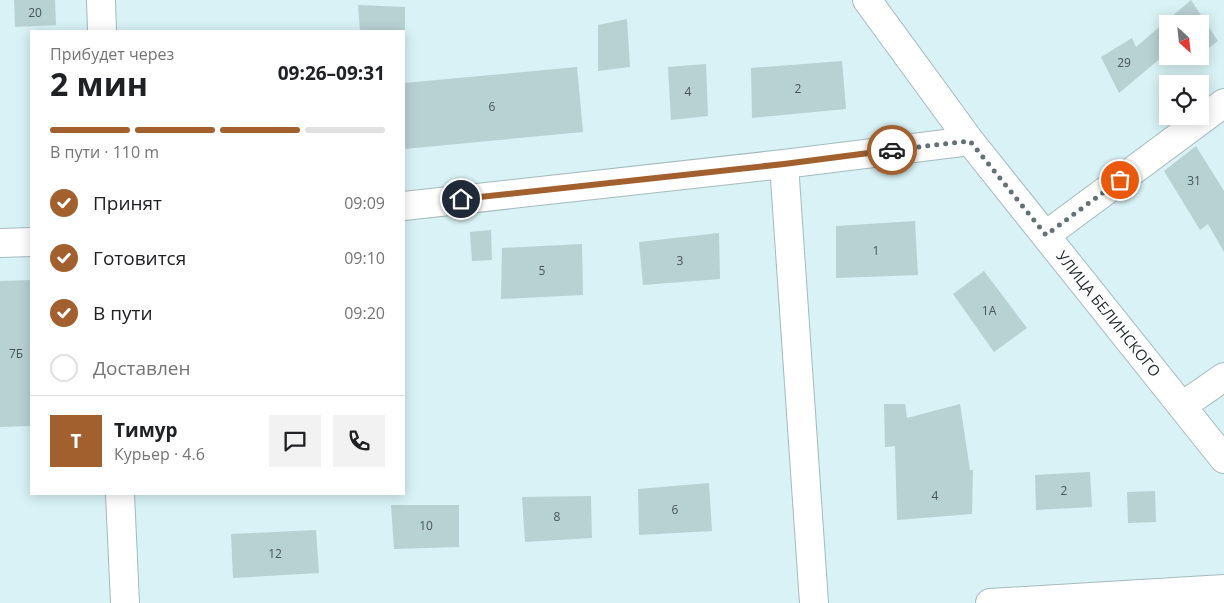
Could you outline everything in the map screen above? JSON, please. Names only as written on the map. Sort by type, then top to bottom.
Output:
[{"type":"street","points":[[101,0],[102,30]]},
{"type":"street","name":"УЛИЦА БЕЛИНСКОГО","points":[[867,0],[970,141],[1224,459]]},
{"type":"street","points":[[1046,235],[1224,103]]},
{"type":"street","points":[[405,206],[784,164],[970,141]]},
{"type":"street","points":[[784,164],[814,603]]},
{"type":"street","points":[[0,243],[30,242]]},
{"type":"street","points":[[1182,406],[1224,377]]},
{"type":"street","points":[[120,495],[125,603]]},
{"type":"street","points":[[990,603],[1224,589]]},
{"type":"building","points":[[14,0],[55,0],[56,25],[15,27]]},
{"type":"building","points":[[1191,0],[1201,15],[1173,15]]},
{"type":"building","points":[[358,5],[405,7],[405,30],[360,30]]},
{"type":"building","points":[[627,19],[630,67],[598,71],[598,25]]},
{"type":"building","points":[[1159,27],[1159,60],[1119,93],[1101,57],[1132,38],[1136,47]]},
{"type":"building","points":[[1209,27],[1218,41],[1209,48]]},
{"type":"building","points":[[842,61],[846,109],[752,118],[751,68]]},
{"type":"building","points":[[706,64],[708,116],[671,120],[668,67]]},
{"type":"building","points":[[577,67],[583,132],[405,149],[405,83]]},
{"type":"building","points":[[1196,146],[1224,191],[1224,252],[1208,224],[1200,230],[1164,171]]},
{"type":"building","points":[[915,221],[918,275],[836,278],[836,226]]},
{"type":"building","points":[[491,230],[492,260],[472,261],[470,232]]},
{"type":"building","points":[[719,233],[720,279],[643,285],[639,242]]},
{"type":"building","points":[[582,244],[583,295],[501,299],[502,248]]},
{"type":"building","points":[[984,271],[1027,328],[994,352],[953,294]]},
{"type":"building","points":[[30,280],[30,426],[0,427],[0,281]]},
{"type":"building","points":[[884,404],[905,404],[907,418],[960,404],[970,470],[973,470],[972,514],[897,520],[895,446],[885,447]]},
{"type":"building","points":[[1090,472],[1092,507],[1036,510],[1035,475]]},
{"type":"building","points":[[709,483],[712,531],[639,535],[638,489]]},
{"type":"building","points":[[1155,491],[1156,522],[1128,523],[1127,492]]},
{"type":"building","points":[[591,496],[592,538],[525,542],[522,497]]},
{"type":"building","points":[[391,505],[459,505],[459,547],[394,549]]},
{"type":"building","points":[[316,530],[319,573],[233,578],[231,534]]},
{"type":"way so far","points":[[892,150],[970,141],[1046,235],[1120,180]]},
{"type":"route","points":[[461,199],[784,164],[892,150]]}]
